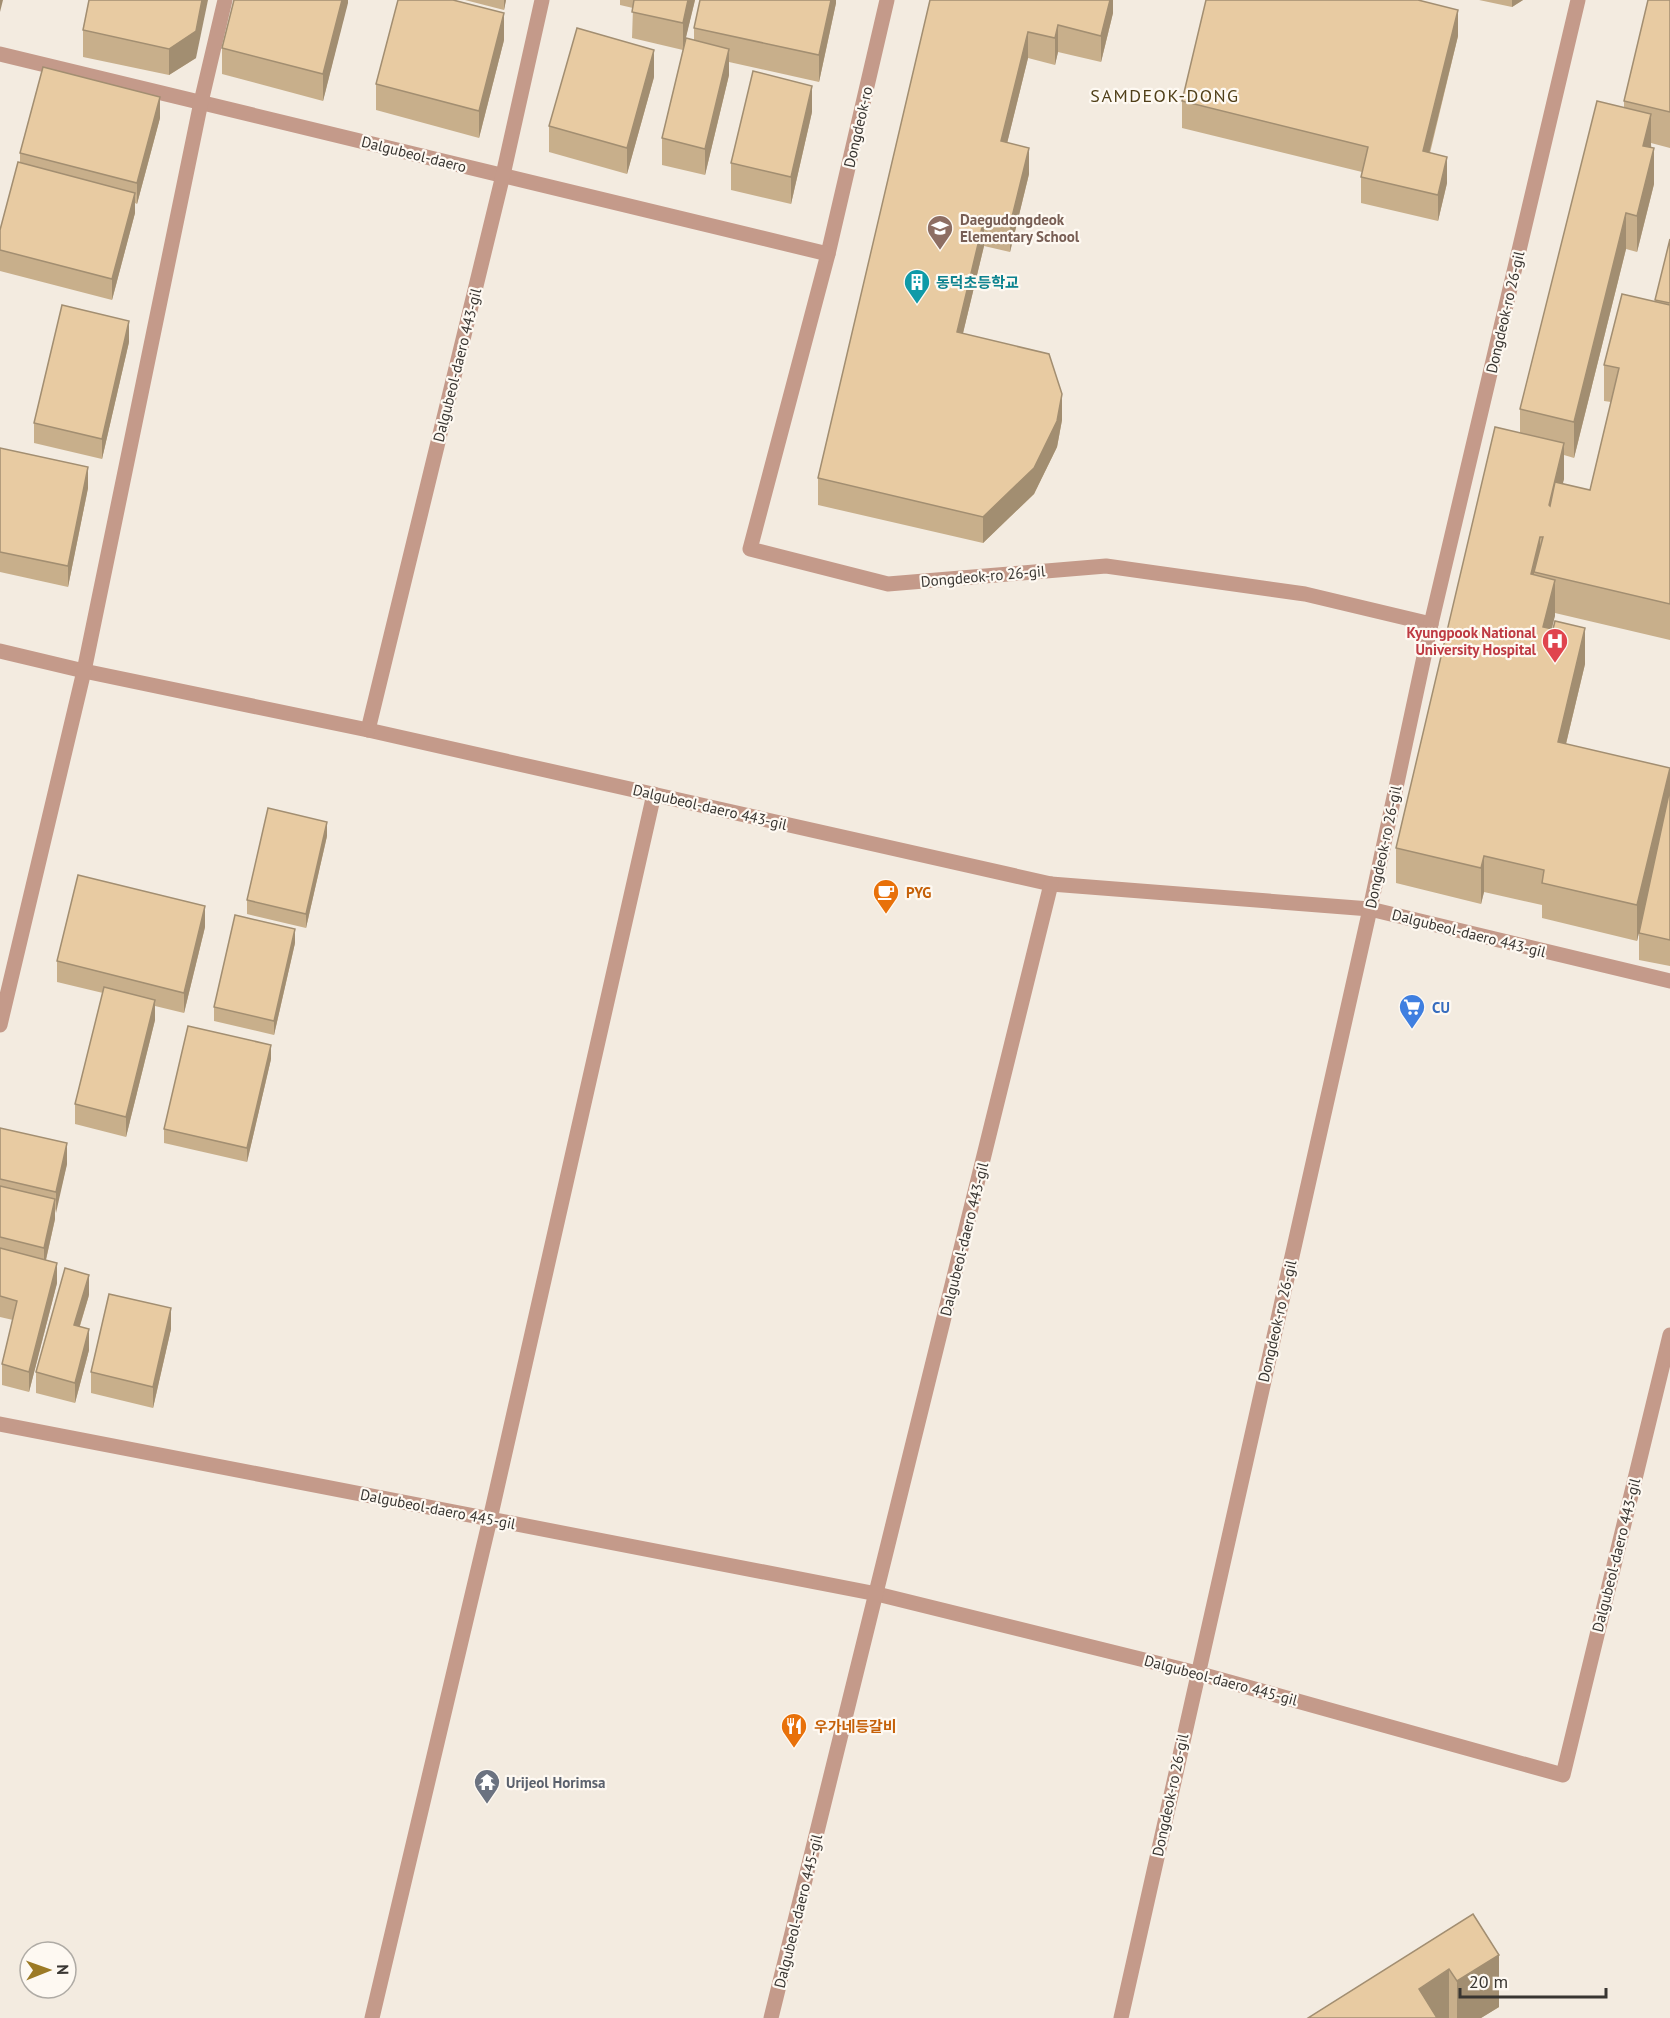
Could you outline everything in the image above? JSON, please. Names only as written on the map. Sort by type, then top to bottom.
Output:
[{"type":"street","points":[[0,1025],[84,672],[201,102],[225,0]]},
{"type":"street","name":"Dalgubeol-daero 443-gil","points":[[368,730],[503,175],[542,0]]},
{"type":"street","name":"Dongdeok-ro","points":[[750,549],[828,254],[887,0]]},
{"type":"street","name":"Dongdeok-ro 26-gil","points":[[1121,2018],[1370,909],[1431,624],[1578,0]]},
{"type":"street","name":"Dalgubeol-daero","points":[[0,54],[828,254]]},
{"type":"street","name":"Dongdeok-ro 26-gil","points":[[750,549],[888,584],[1106,566],[1305,594],[1431,624]]},
{"type":"street","name":"Dalgubeol-daero 443-gil","points":[[0,651],[84,672],[368,730],[1051,884],[1370,909],[1670,981]]},
{"type":"street","points":[[372,2018],[490,1519],[654,794]]},
{"type":"street","name":"Dalgubeol-daero 443-gil","points":[[877,1594],[1051,884]]},
{"type":"street","name":"Dalgubeol-daero 443-gil","points":[[1563,1775],[1670,1335]]},
{"type":"street","name":"Dalgubeol-daero 445-gil","points":[[0,1424],[877,1594],[1197,1673],[1563,1775]]},
{"type":"street","name":"Dalgubeol-daero 445-gil","points":[[771,2018],[877,1594]]},
{"type":"building","points":[[89,0],[202,0],[196,31],[169,49],[83,30]]},
{"type":"building","points":[[234,0],[342,0],[323,74],[222,48]]},
{"type":"building","points":[[398,0],[453,0],[504,13],[479,111],[376,84]]},
{"type":"building","points":[[634,0],[688,0],[683,23],[632,12]]},
{"type":"building","points":[[700,0],[831,0],[819,55],[694,28]]},
{"type":"building","name":"동덕초등학교","points":[[930,0],[1110,0],[1101,36],[1058,25],[1055,38],[1028,32],[1001,141],[1029,148],[1010,225],[984,219],[957,332],[1049,354],[1062,394],[1057,421],[1034,468],[983,517],[818,478]]},
{"type":"building","points":[[1206,0],[1418,0],[1458,10],[1423,151],[1447,157],[1438,195],[1361,177],[1368,147],[1182,101]]},
{"type":"building","points":[[1648,0],[1670,0],[1670,112],[1624,101]]},
{"type":"building","points":[[577,28],[654,50],[627,148],[549,126]]},
{"type":"building","points":[[686,38],[729,49],[705,149],[662,138]]},
{"type":"building","points":[[43,67],[160,97],[137,183],[20,153]]},
{"type":"building","points":[[753,71],[812,86],[791,177],[731,163]]},
{"type":"building","points":[[1597,101],[1651,114],[1643,146],[1654,148],[1637,216],[1626,213],[1574,422],[1520,409]]},
{"type":"building","points":[[18,162],[135,193],[112,279],[0,250],[0,230]]},
{"type":"building","points":[[1670,239],[1670,303],[1655,300]]},
{"type":"building","points":[[1622,294],[1670,305],[1670,604],[1534,572],[1543,537],[1540,537],[1531,574],[1555,580],[1543,627],[1553,629],[1555,621],[1585,628],[1558,742],[1670,768],[1637,905],[1542,883],[1544,870],[1484,856],[1481,868],[1396,848],[1495,427],[1564,443],[1549,505],[1550,506],[1555,482],[1590,490],[1619,368],[1604,365]]},
{"type":"building","points":[[62,305],[129,321],[102,439],[34,423]]},
{"type":"building","points":[[0,448],[88,467],[68,566],[0,552]]},
{"type":"building","points":[[1670,789],[1670,940],[1639,933]]},
{"type":"building","points":[[268,808],[327,822],[306,914],[247,900]]},
{"type":"building","points":[[78,875],[205,906],[184,993],[57,961]]},
{"type":"building","points":[[235,915],[295,929],[274,1021],[214,1007]]},
{"type":"building","points":[[104,987],[155,1000],[126,1117],[75,1104]]},
{"type":"building","points":[[188,1026],[271,1045],[247,1148],[164,1129]]},
{"type":"building","points":[[0,1128],[67,1143],[56,1192],[0,1179]]},
{"type":"building","points":[[0,1186],[55,1199],[44,1248],[0,1237]]},
{"type":"building","points":[[0,1248],[57,1263],[29,1372],[2,1364],[17,1301],[0,1296]]},
{"type":"building","points":[[65,1268],[89,1275],[74,1325],[89,1329],[75,1383],[36,1372]]},
{"type":"building","points":[[109,1294],[171,1308],[153,1387],[91,1372]]},
{"type":"building","points":[[1473,1914],[1499,1955],[1457,1981],[1449,1969],[1419,1989],[1437,2018],[1308,2018]]},
{"type":"place","name":"Daegudongdeok Elementary School","points":[[940,251]]},
{"type":"place","name":"동덕초등학교","points":[[917,305]]},
{"type":"place","name":"Kyungpook National University Hospital","points":[[1555,664]]},
{"type":"place","name":"PYG","points":[[886,915]]},
{"type":"place","name":"CU","points":[[1412,1030]]},
{"type":"place","name":"우가네등갈비","points":[[794,1749]]},
{"type":"place","name":"Urijeol Horimsa","points":[[487,1805]]},
{"type":"district","name":"SAMDEOK-DONG","points":[[1165,95]]}]
